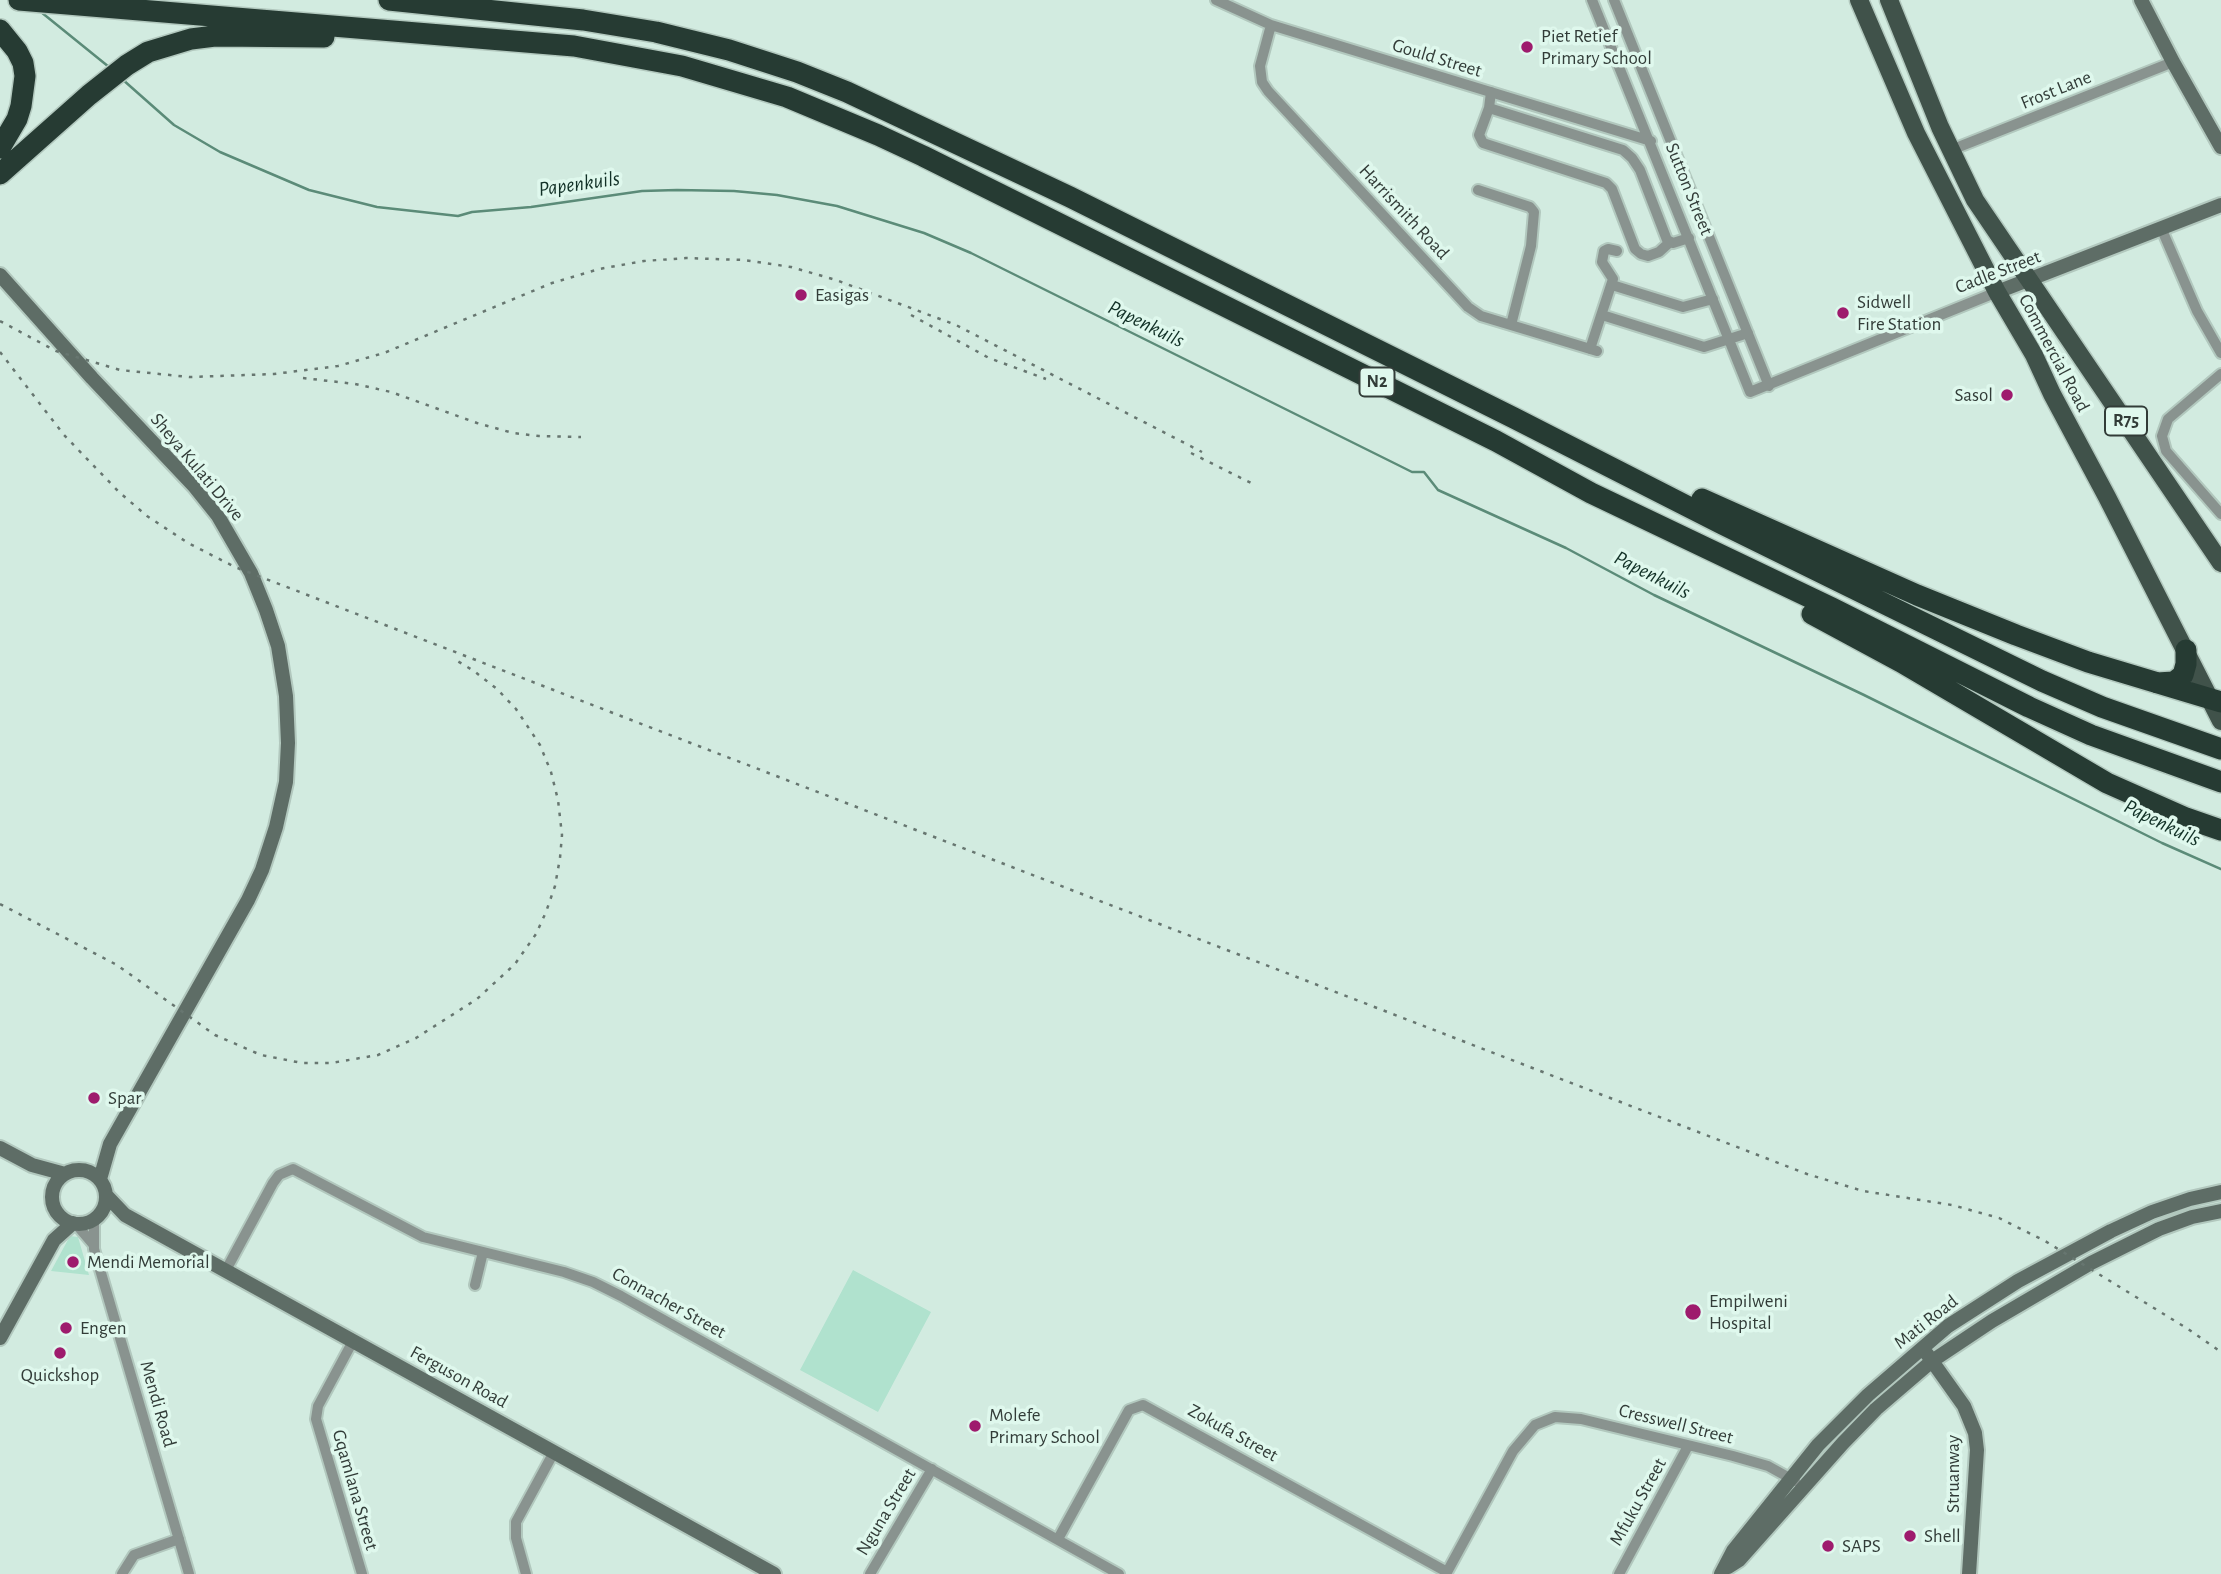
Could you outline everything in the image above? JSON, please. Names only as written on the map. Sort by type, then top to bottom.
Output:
[{"type":"highway","name":"N2","points":[[19,0],[574,46],[682,66],[752,85],[826,112],[923,156],[1496,441],[1591,493],[1832,608],[2029,707],[2091,735],[2221,782]]},
{"type":"highway","name":"N2","points":[[388,0],[620,26],[695,41],[797,72],[847,92],[1058,192],[2042,681],[2102,708],[2221,749]]},
{"type":"highway","points":[[411,0],[442,4]]},
{"type":"highway","points":[[0,30],[17,51],[25,76],[17,119],[0,148]]},
{"type":"highway","points":[[0,174],[89,94],[127,65],[148,52],[191,39],[215,36],[469,36]]},
{"type":"highway","points":[[1514,418],[1917,595],[2028,640],[2216,701]]},
{"type":"highway","points":[[1591,493],[1636,520],[1901,662],[2107,783],[2186,818],[2221,830]]},
{"type":"highway","points":[[2155,683],[2174,682],[2183,675],[2186,650]]},
{"type":"main road","name":"Commercial Road","points":[[1859,0],[1916,133],[2186,650],[2216,701],[2221,721]]},
{"type":"main road","name":"Commercial Road","points":[[1889,0],[1940,127],[1975,201],[2221,563]]},
{"type":"street","name":"Gould Street","points":[[1216,0],[1272,25],[1651,141]]},
{"type":"street","name":"Sutton Street","points":[[1592,0],[1750,392]]},
{"type":"street","name":"Sutton Street","points":[[1614,0],[1769,386]]},
{"type":"street","points":[[2141,0],[2221,147]]},
{"type":"street","name":"Harrismith Road","points":[[1272,25],[1260,65],[1262,82],[1268,91],[1468,307],[1482,316],[1594,350],[1602,315]]},
{"type":"street","name":"Frost Lane","points":[[1951,149],[2173,62]]},
{"type":"street","points":[[1631,93],[1650,86]]},
{"type":"street","points":[[1491,92],[1489,108],[1479,135],[1483,143],[1606,183],[1612,189],[1635,249],[1641,254],[1648,256],[1659,252],[1670,243],[1689,238]]},
{"type":"street","points":[[1489,108],[1623,150],[1640,170],[1660,226],[1670,243]]},
{"type":"street","points":[[1664,175],[1683,169]]},
{"type":"street","points":[[1478,190],[1525,205],[1534,212],[1531,246],[1511,325]]},
{"type":"street","name":"Cadle Street","points":[[1750,392],[2221,205]]},
{"type":"street","points":[[2162,230],[2197,312],[2221,354]]},
{"type":"street","points":[[1617,251],[1606,249],[1602,258],[1603,265],[1612,275],[1612,285],[1602,315],[1704,347],[1748,333]]},
{"type":"street","name":"Sheya Kulati Drive","points":[[0,275],[218,516],[251,573],[266,610],[276,639],[286,696],[286,782],[276,827],[262,870],[110,1144],[100,1179]]},
{"type":"street","points":[[1612,285],[1683,307],[1713,299]]},
{"type":"street","points":[[2221,374],[2168,419],[2162,436],[2166,451],[2221,514]]},
{"type":"street","name":"Sheya Kulati Drive","points":[[70,1172],[88,1165],[110,1144]]},
{"type":"street","points":[[0,1148],[32,1165],[70,1172],[89,1172],[100,1179],[106,1195],[105,1205],[97,1217],[74,1223],[54,1240],[0,1337]]},
{"type":"street","points":[[32,1165],[53,1191]]},
{"type":"street","name":"Connacher Street","points":[[226,1270],[273,1183],[279,1175],[293,1169],[423,1237],[581,1278],[612,1291],[1119,1574]]},
{"type":"street","points":[[70,1172],[57,1182],[53,1201],[62,1218],[74,1223]]},
{"type":"street","name":"Mati Road","points":[[1722,1573],[1739,1560],[1798,1483],[1835,1428],[1948,1326],[2008,1287],[2102,1236],[2152,1212],[2221,1192]]},
{"type":"street","name":"Ferguson Road","points":[[106,1195],[125,1215],[774,1574]]},
{"type":"street","name":"Mati Road","points":[[1798,1483],[1876,1409],[1932,1361],[1992,1321],[2091,1263],[2159,1230],[2192,1217],[2221,1211]]},
{"type":"street","points":[[54,1240],[57,1212]]},
{"type":"street","name":"Ferguson Road","points":[[97,1217],[125,1215]]},
{"type":"street","name":"Mendi Road","points":[[97,1217],[93,1244],[189,1574]]},
{"type":"street","name":"Mendi Road","points":[[74,1223],[93,1244]]},
{"type":"street","points":[[475,1285],[483,1252]]},
{"type":"street","name":"Gqamlana Street","points":[[353,1341],[318,1406],[316,1419],[362,1574]]},
{"type":"street","name":"Struanway","points":[[1922,1347],[1964,1406],[1975,1433],[1977,1450],[1969,1574]]},
{"type":"street","name":"Zokufa Street","points":[[1058,1539],[1129,1410],[1143,1405],[1446,1573]]},
{"type":"street","name":"Cresswell Street","points":[[1446,1573],[1513,1451],[1535,1425],[1555,1417],[1569,1417],[1768,1466],[1798,1483]]},
{"type":"street","name":"Mfuku Street","points":[[1619,1574],[1688,1446]]},
{"type":"street","points":[[526,1574],[516,1538],[516,1522],[554,1452]]},
{"type":"street","name":"Nguna Street","points":[[870,1574],[932,1469]]},
{"type":"street","points":[[122,1574],[134,1555],[179,1539]]},
{"type":"green space","points":[[70,1236],[78,1237],[89,1275],[51,1271]]},
{"type":"green space","points":[[853,1270],[931,1312],[878,1412],[800,1370]]},
{"type":"waterway","name":"Papenkuils","points":[[41,12],[109,67]]},
{"type":"waterway","name":"Papenkuils","points":[[122,79],[174,125],[220,152],[309,190],[377,207],[458,216],[642,191],[734,191],[777,195],[837,206],[924,233],[971,253],[1412,472],[1424,472],[1438,490],[1566,548],[1654,595],[1864,695],[2162,843],[2221,869]]},
{"type":"railway","points":[[0,321],[56,351],[120,370],[189,377],[274,374],[338,366],[384,353],[552,283],[599,269],[644,261],[686,258],[744,260],[791,267],[836,280],[956,325],[1202,452]]},
{"type":"railway","points":[[911,315],[989,358],[1046,379]]},
{"type":"railway","points":[[0,352],[64,435],[119,492],[147,516],[188,543],[235,567],[1807,1174],[1863,1191],[1952,1205],[1999,1218],[2045,1241],[2221,1352]]},
{"type":"railway","points":[[303,378],[355,384],[391,392],[513,433],[581,437]]},
{"type":"railway","points":[[1191,453],[1251,483]]},
{"type":"railway","points":[[0,904],[117,965],[215,1035],[261,1055],[302,1063],[331,1063],[378,1055],[416,1038],[477,999],[515,964],[536,934],[546,912],[555,886],[560,858],[562,835],[558,800],[540,745],[516,709],[497,689],[454,659]]},
{"type":"place","name":"Piet Retief Primary School","points":[[1527,47]]},
{"type":"place","name":"Easigas","points":[[801,295]]},
{"type":"place","name":"Sidwell Fire Station","points":[[1843,313]]},
{"type":"place","name":"Sasol","points":[[2007,395]]},
{"type":"place","name":"Spar","points":[[94,1098]]},
{"type":"place","name":"Mendi Memorial","points":[[73,1262]]},
{"type":"place","name":"Empilweni Hospital","points":[[1693,1312]]},
{"type":"place","name":"Engen","points":[[66,1328]]},
{"type":"place","name":"Quickshop","points":[[60,1353]]},
{"type":"place","name":"Molefe Primary School","points":[[975,1426]]},
{"type":"place","name":"Shell","points":[[1910,1536]]},
{"type":"place","name":"SAPS","points":[[1828,1546]]}]
